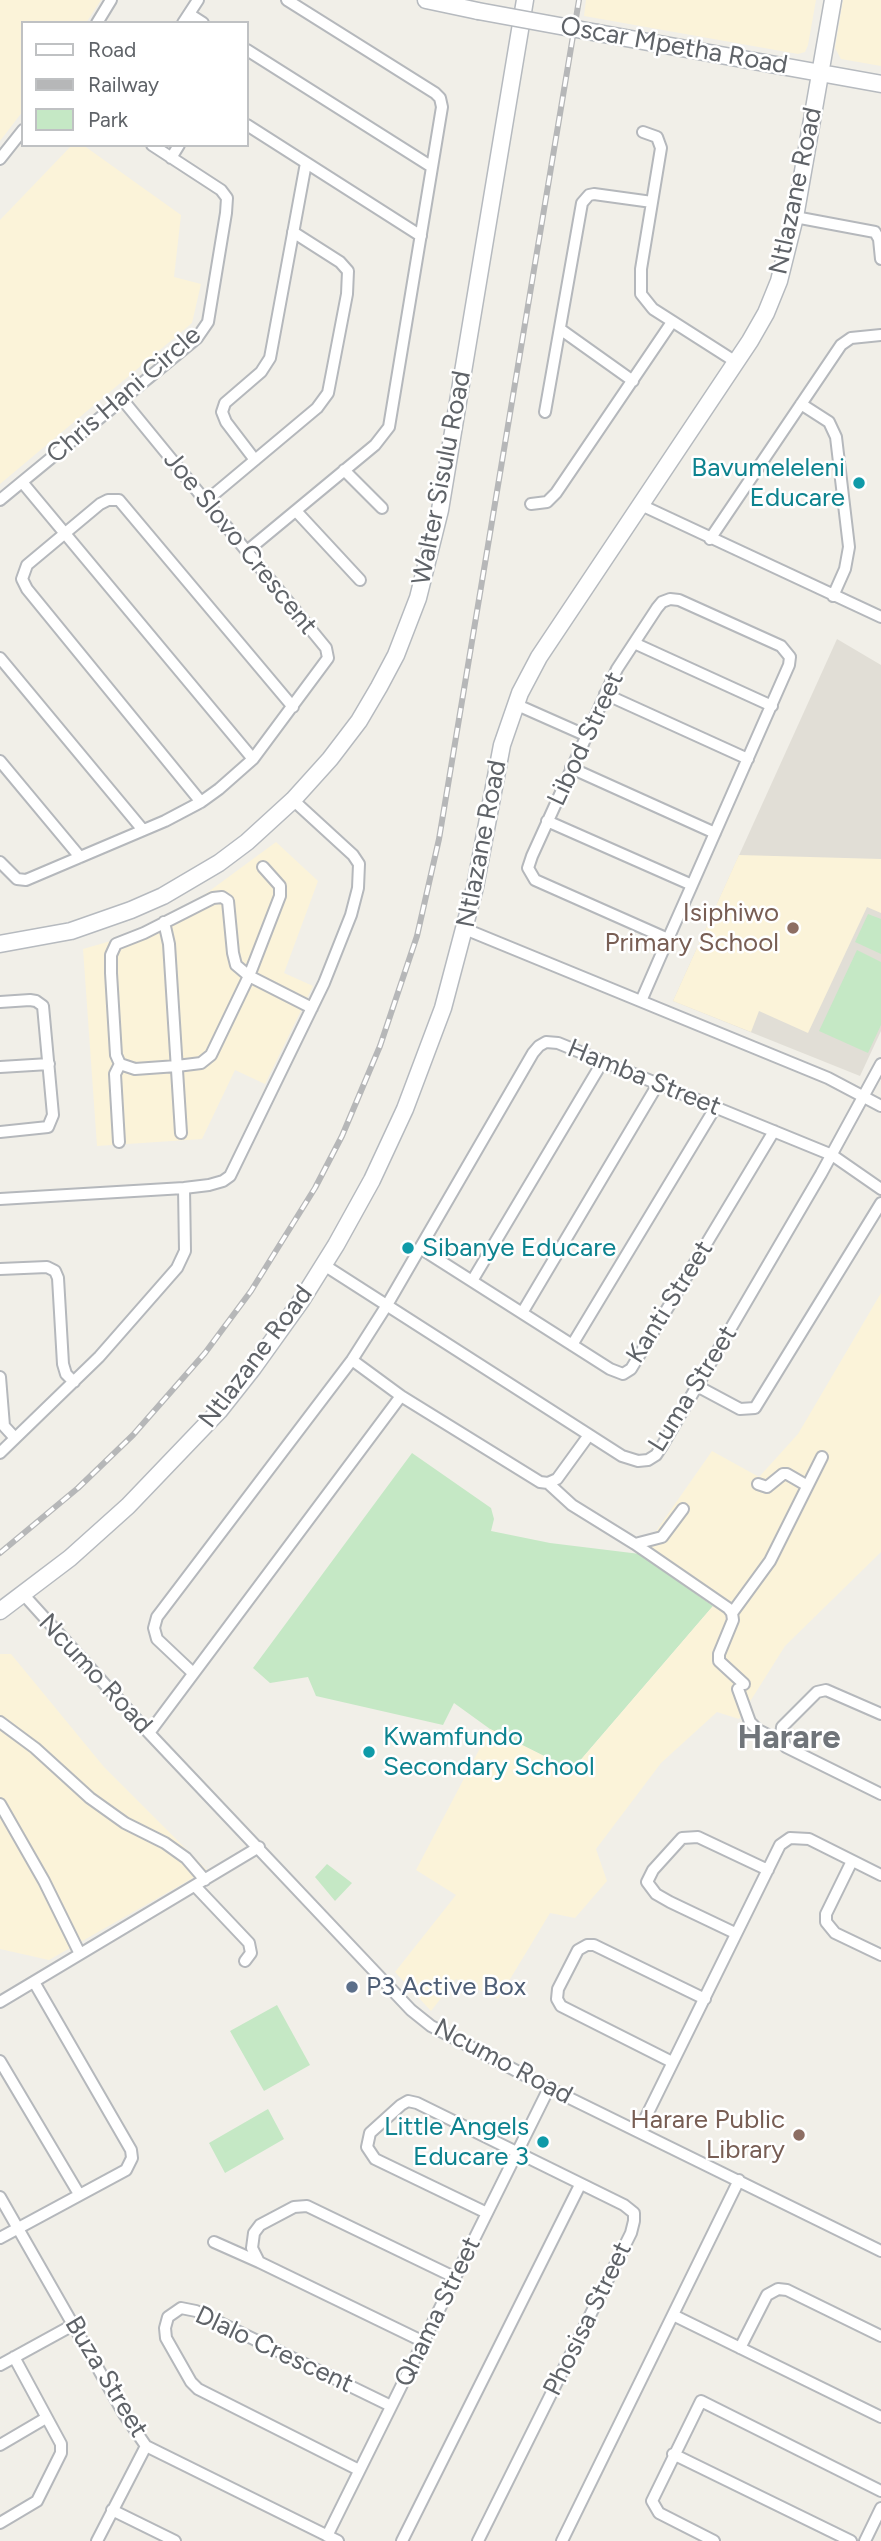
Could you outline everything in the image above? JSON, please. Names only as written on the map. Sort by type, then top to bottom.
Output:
[{"type":"street","points":[[98,21],[111,0]]},
{"type":"street","points":[[186,18],[198,0]]},
{"type":"street","points":[[247,551],[380,440],[389,427],[442,107],[440,97],[287,0]]},
{"type":"street","name":"Oscar Mpetha Road","points":[[426,0],[881,83]]},
{"type":"street","name":"Walter Sisulu Road","points":[[0,944],[71,931],[131,910],[163,896],[228,856],[293,800],[330,760],[359,721],[396,654],[418,598],[443,496],[525,0]]},
{"type":"street","name":"Ntlazane Road","points":[[0,1611],[70,1558],[128,1506],[201,1432],[253,1368],[324,1265],[372,1180],[405,1109],[443,1008],[465,929],[498,762],[515,704],[539,657],[757,329],[774,292],[785,263],[795,218],[833,0]]},
{"type":"street","points":[[248,51],[432,167]]},
{"type":"street","points":[[248,126],[421,236]]},
{"type":"street","points":[[643,132],[657,137],[661,144],[641,269],[640,294],[653,309],[736,362]]},
{"type":"street","points":[[0,159],[21,133]]},
{"type":"street","name":"Chris Hani Circle","points":[[0,500],[205,329],[210,316],[228,207],[227,198],[221,190],[155,147]]},
{"type":"street","points":[[171,158],[178,147]]},
{"type":"street","points":[[255,460],[226,422],[222,412],[225,403],[261,372],[270,358],[306,163]]},
{"type":"street","points":[[545,412],[577,222],[584,199],[594,194],[652,202]]},
{"type":"street","points":[[795,218],[875,232],[879,239],[881,259]]},
{"type":"street","points":[[206,501],[326,399],[331,386],[347,294],[348,271],[345,266],[293,232]]},
{"type":"street","points":[[531,503],[547,502],[555,493],[672,322]]},
{"type":"street","points":[[560,329],[633,381]]},
{"type":"street","points":[[710,539],[847,340],[881,335]]},
{"type":"street","name":"Joe Slovo Crescent","points":[[0,862],[17,879],[26,880],[201,802],[253,759],[326,662],[326,648],[122,399]]},
{"type":"street","points":[[802,404],[829,422],[836,437],[849,547],[845,569],[833,596]]},
{"type":"street","points":[[344,470],[382,508]]},
{"type":"street","points":[[22,482],[253,759]]},
{"type":"street","points":[[201,802],[23,584],[22,575],[27,565],[108,500],[119,500],[293,707]]},
{"type":"street","points":[[641,505],[881,617]]},
{"type":"street","points":[[296,511],[360,580]]},
{"type":"street","name":"Libod Street","points":[[668,939],[535,880],[530,875],[529,862],[547,821],[617,669],[662,602],[679,600],[781,646],[790,657],[789,666],[772,706]]},
{"type":"street","points":[[634,643],[772,706],[641,1002]]},
{"type":"street","points":[[0,658],[143,830]]},
{"type":"street","points":[[605,695],[748,759]]},
{"type":"street","points":[[515,704],[586,735]]},
{"type":"street","points":[[0,761],[80,857]]},
{"type":"street","points":[[571,768],[716,832]]},
{"type":"street","points":[[0,1199],[184,1188],[209,1185],[230,1176],[312,1008],[351,915],[360,876],[359,864],[353,855],[293,800]]},
{"type":"street","points":[[547,821],[692,885]]},
{"type":"street","points":[[263,867],[280,886],[280,896],[249,976],[211,1055],[201,1063],[135,1069],[120,1064],[116,1055],[110,973],[111,955],[116,944],[213,898],[222,897],[228,901],[236,965],[249,976],[312,1008]]},
{"type":"street","points":[[164,922],[169,944],[181,1133]]},
{"type":"street","points":[[465,929],[828,1078],[881,1106]]},
{"type":"street","points":[[0,1002],[30,1000],[43,1006],[53,1115],[51,1125],[0,1132]]},
{"type":"street","name":"Hamba Street","points":[[193,1673],[158,1639],[154,1628],[157,1617],[352,1360],[387,1305],[536,1049],[547,1042],[558,1043],[603,1061],[832,1155],[881,1189]]},
{"type":"street","points":[[472,1281],[603,1061]]},
{"type":"street","points":[[0,1068],[49,1064]]},
{"type":"street","points":[[118,1142],[115,1074],[120,1064]]},
{"type":"street","name":"Luma Street","points":[[324,1265],[622,1456],[638,1461],[648,1460],[656,1455],[662,1446],[832,1155],[881,1064]]},
{"type":"street","points":[[522,1314],[658,1084]]},
{"type":"street","points":[[572,1345],[715,1108]]},
{"type":"street","name":"Kanti Street","points":[[420,1248],[572,1345],[624,1374],[631,1369],[774,1131]]},
{"type":"street","points":[[0,1453],[127,1327],[183,1259],[186,1238],[184,1188]]},
{"type":"street","points":[[697,1385],[740,1409],[755,1408],[881,1203]]},
{"type":"street","points":[[0,1269],[47,1266],[55,1271],[58,1278],[63,1364],[66,1374],[74,1382]]},
{"type":"street","points":[[352,1360],[401,1396],[540,1482],[548,1483],[557,1479],[589,1435]]},
{"type":"street","points":[[0,1377],[4,1426],[15,1438]]},
{"type":"street","points":[[149,1733],[401,1396]]},
{"type":"street","points":[[732,1614],[770,1561],[822,1457]]},
{"type":"street","points":[[758,1484],[767,1487],[783,1474],[787,1474],[806,1485]]},
{"type":"street","points":[[548,1483],[572,1505],[635,1544],[732,1614],[733,1620],[719,1654],[719,1661],[741,1687],[750,1722],[758,1730],[772,1737],[781,1737]]},
{"type":"street","points":[[635,1544],[662,1537],[683,1509]]},
{"type":"street","name":"Ncumo Road","points":[[23,1594],[149,1733],[425,2022],[440,2033],[549,2088],[881,2251]]},
{"type":"street","points":[[881,1714],[835,1692],[817,1692],[782,1727],[781,1737],[786,1747],[881,1794]]},
{"type":"street","points":[[0,1722],[35,1748],[90,1798],[125,1823],[165,1843],[186,1858],[200,1883],[249,1943],[251,1953],[245,1961]]},
{"type":"street","points":[[0,1804],[44,1881],[80,1954]]},
{"type":"street","points":[[735,1933],[656,1894],[647,1882],[653,1870],[682,1838],[698,1837],[768,1870]]},
{"type":"street","points":[[639,2132],[780,1846],[790,1838],[809,1839],[881,1875]]},
{"type":"street","points":[[0,2002],[259,1847]]},
{"type":"street","points":[[852,1861],[826,1914],[826,1922],[831,1930],[881,1955]]},
{"type":"street","points":[[672,2062],[561,2006],[557,1999],[558,1989],[578,1950],[594,1945],[705,1998]]},
{"type":"street","points":[[0,2238],[126,2170],[132,2153],[34,1982]]},
{"type":"street","points":[[0,2062],[79,2194]]},
{"type":"street","name":"Qhama Street","points":[[332,2538],[359,2470],[549,2088]]},
{"type":"street","name":"Phosisa Street","points":[[478,2541],[634,2227],[634,2213],[628,2207],[417,2103],[408,2101],[401,2105],[370,2133],[367,2147],[375,2159],[487,2213]]},
{"type":"street","points":[[562,2541],[739,2180]]},
{"type":"street","points":[[402,2541],[580,2185]]},
{"type":"street","name":"Buza Street","points":[[0,2197],[124,2414],[146,2446],[332,2538]]},
{"type":"street","points":[[259,2262],[252,2243],[257,2228],[294,2207],[303,2205],[454,2277]]},
{"type":"street","points":[[214,2242],[424,2342]]},
{"type":"street","points":[[740,2348],[767,2295],[778,2289],[786,2290],[881,2336]]},
{"type":"street","name":"Dlalo Crescent","points":[[359,2470],[198,2389],[191,2382],[166,2338],[168,2318],[177,2309],[191,2309],[391,2406]]},
{"type":"street","points":[[673,2315],[881,2417]]},
{"type":"street","points":[[0,2365],[73,2325]]},
{"type":"street","points":[[0,2523],[37,2501],[60,2458],[61,2444],[14,2357]]},
{"type":"street","points":[[714,2541],[659,2513],[654,2507],[652,2497],[701,2401],[881,2491]]},
{"type":"street","points":[[0,2445],[46,2418]]},
{"type":"street","points":[[97,2541],[146,2446]]},
{"type":"street","points":[[673,2454],[851,2541]]},
{"type":"street","points":[[866,2541],[881,2508]]},
{"type":"street","points":[[112,2510],[175,2541]]},
{"type":"shaded area","name":"Isiphiwo Primary School","points":[[837,639],[881,665],[881,1031],[860,1076],[673,1001]]},
{"type":"green space","points":[[868,914],[881,919],[881,954],[855,942]]},
{"type":"green space","points":[[857,950],[881,962],[881,1025],[868,1053],[819,1031]]},
{"type":"green space","points":[[412,1453],[491,1508],[494,1519],[491,1531],[550,1543],[640,1554],[713,1606],[572,1770],[490,1729],[454,1703],[443,1725],[316,1696],[308,1677],[270,1683],[253,1668]]},
{"type":"green space","points":[[327,1864],[352,1883],[335,1901],[315,1877]]},
{"type":"green space","points":[[277,2005],[310,2065],[264,2091],[230,2031]]},
{"type":"green space","points":[[268,2109],[284,2139],[225,2173],[209,2143]]},
{"type":"sand","points":[[0,0],[101,0],[87,21],[21,21],[21,114],[0,141]]},
{"type":"sand","points":[[586,0],[816,0],[808,45],[805,52],[798,54],[584,16]]},
{"type":"sand","points":[[843,0],[881,0],[881,66],[841,59],[835,48]]},
{"type":"sand","points":[[70,147],[86,147],[181,215],[174,277],[201,284],[192,323],[0,484],[0,220]]},
{"type":"sand","points":[[276,842],[318,881],[284,973],[313,986],[265,1084],[235,1070],[202,1139],[97,1146],[83,949],[142,932],[204,895]]},
{"type":"sand","points":[[739,855],[881,859],[881,913],[867,907],[808,1033],[759,1011],[751,1032],[673,1001]]},
{"type":"sand","points":[[881,1293],[881,1552],[785,1646],[739,1719],[717,1712],[661,1763],[596,1849],[607,1881],[575,1918],[550,1913],[498,1999],[456,1979],[431,2011],[395,1972],[456,1895],[416,1870],[490,1729],[572,1770],[713,1606],[640,1554],[712,1451],[759,1477],[798,1434]]},
{"type":"sand","points":[[0,1654],[11,1654],[104,1767],[207,1870],[49,1960],[0,1949]]},
{"type":"railway","points":[[0,1553],[78,1488],[133,1435],[205,1353],[251,1291],[315,1188],[342,1136],[380,1046],[417,936],[439,839],[579,0]]},
{"type":"place","name":"Bavumeleleni Educare","points":[[859,483]]},
{"type":"place","name":"Isiphiwo Primary School","points":[[793,928]]},
{"type":"place","name":"Sibanye Educare","points":[[408,1248]]},
{"type":"place","name":"Kwamfundo Secondary School","points":[[369,1752]]},
{"type":"place","name":"P3 Active Box","points":[[352,1987]]},
{"type":"place","name":"Harare Public Library","points":[[799,2135]]},
{"type":"place","name":"Little Angels Educare 3","points":[[543,2142]]},
{"type":"district","name":"Harare","points":[[789,1738]]}]
